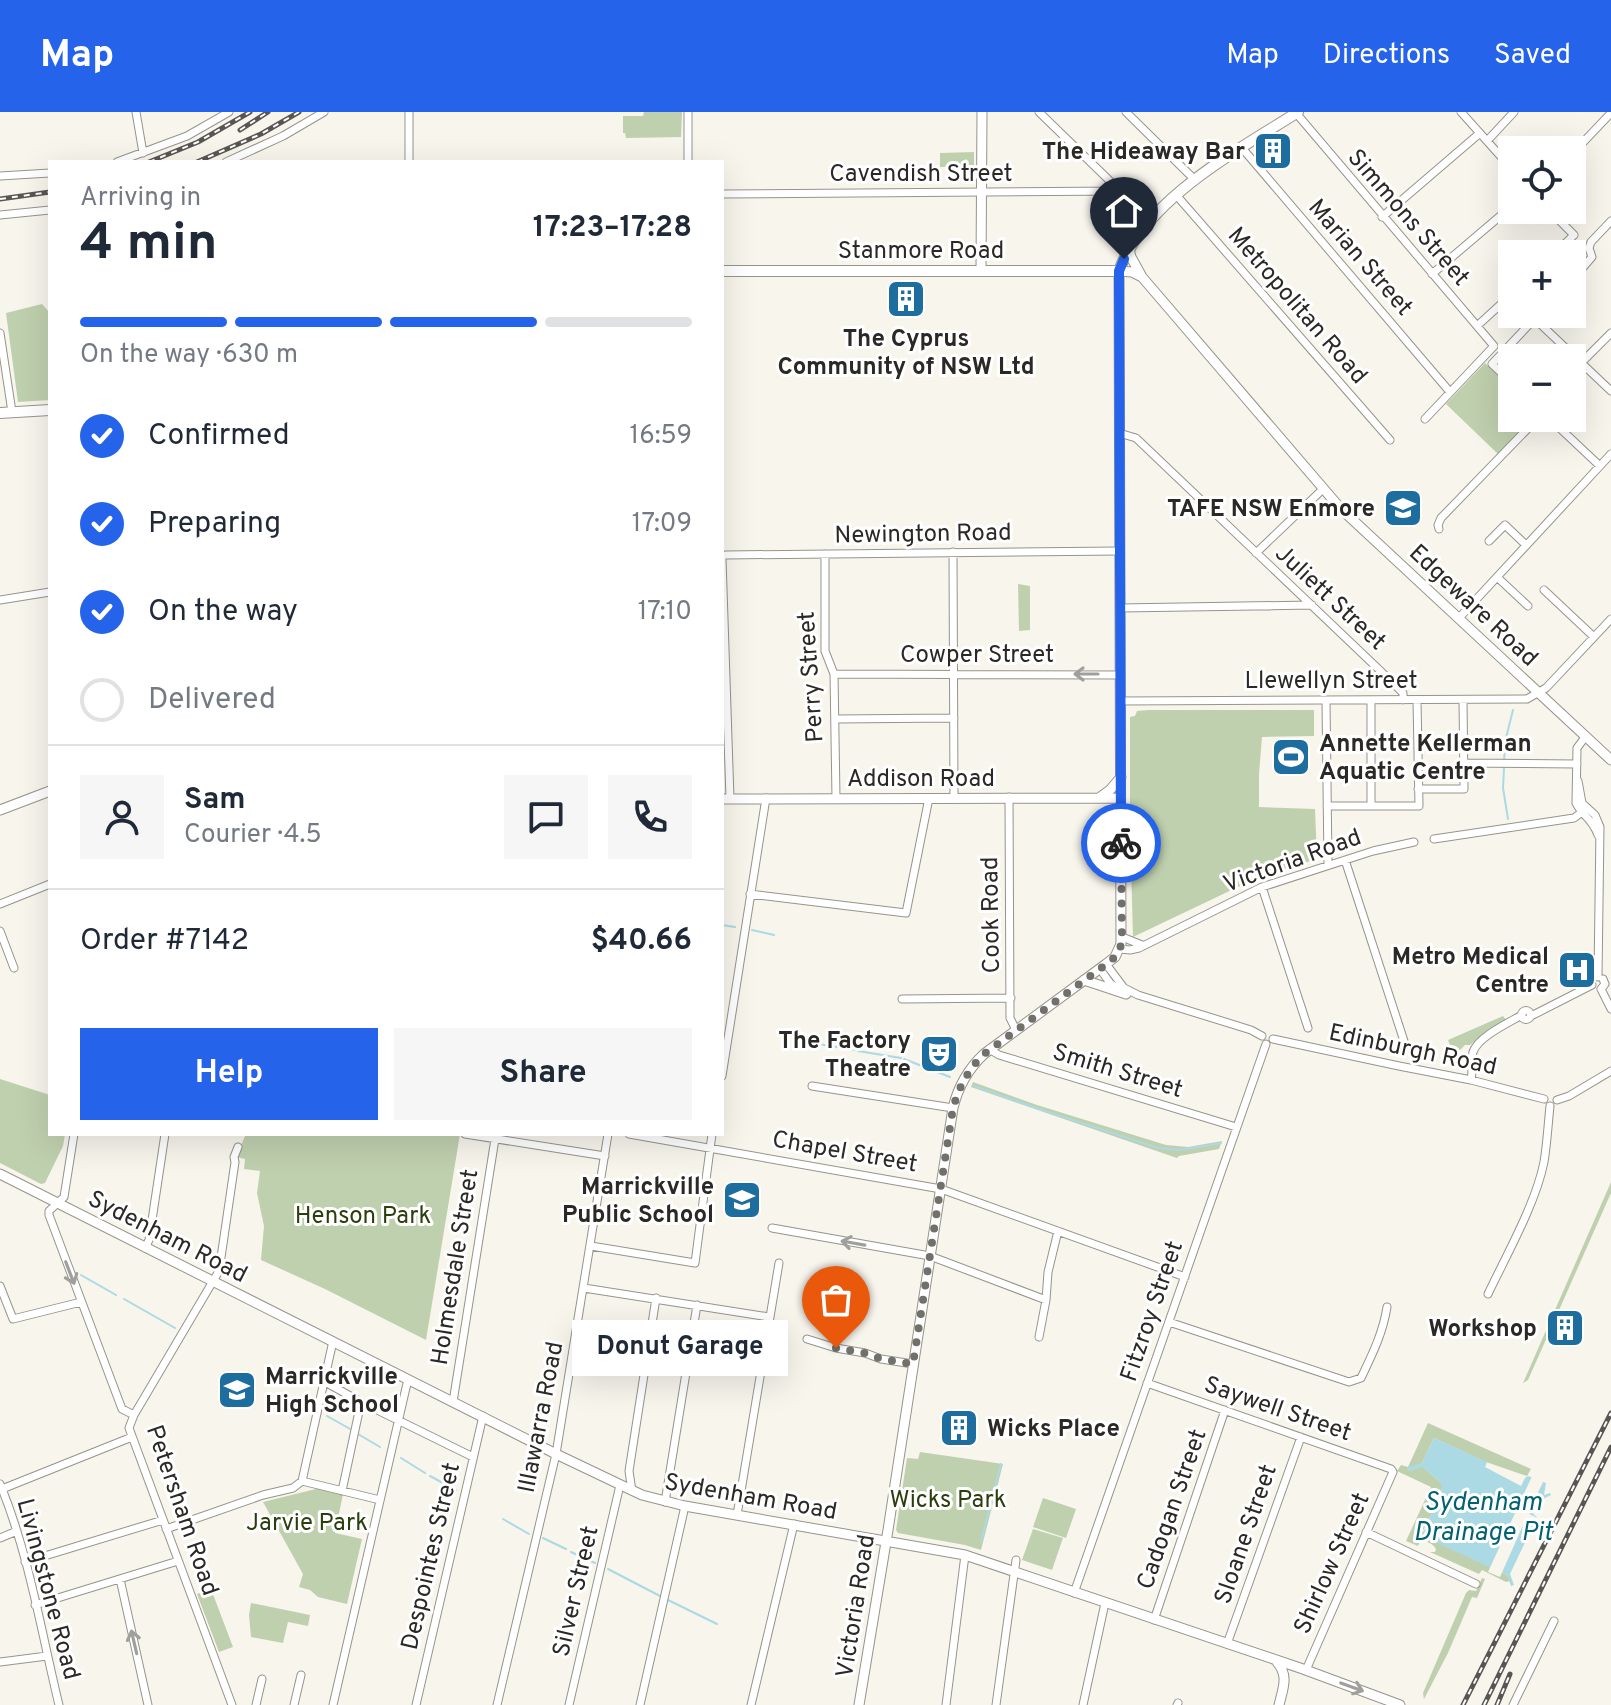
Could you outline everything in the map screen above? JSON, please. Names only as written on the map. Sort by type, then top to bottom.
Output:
[{"type":"highway","points":[[1119,271],[1129,249],[1151,221],[1194,179],[1297,113]]},
{"type":"highway","name":"Stanmore Road","points":[[724,271],[1119,271]]},
{"type":"highway","points":[[0,413],[48,410]]},
{"type":"main road","points":[[981,270],[982,112]]},
{"type":"main road","name":"Edgeware Road","points":[[1129,249],[1142,277],[1341,509],[1611,760]]},
{"type":"main road","points":[[1120,949],[1119,271],[1129,271],[1142,277]]},
{"type":"main road","points":[[1099,798],[1121,777]]},
{"type":"main road","points":[[0,810],[48,792]]},
{"type":"main road","name":"Addison Road","points":[[726,799],[1120,798]]},
{"type":"main road","name":"Victoria Road","points":[[859,1705],[957,1092],[974,1064],[989,1049],[1103,967],[1120,949]]},
{"type":"main road","points":[[1084,980],[1126,994]]},
{"type":"main road","name":"Sydenham Road","points":[[0,1174],[632,1491],[685,1506],[965,1555],[1400,1705]]},
{"type":"main road","points":[[1274,1660],[1285,1678],[1279,1705]]},
{"type":"main road","points":[[1285,1678],[1292,1672],[1304,1670]]},
{"type":"street","points":[[136,112],[143,153]]},
{"type":"street","points":[[123,160],[187,136],[229,112]]},
{"type":"street","points":[[230,160],[283,136],[324,112]]},
{"type":"street","points":[[409,112],[409,160]]},
{"type":"street","points":[[688,112],[688,160]]},
{"type":"street","points":[[1039,112],[1151,221]]},
{"type":"street","points":[[1461,112],[1498,153]]},
{"type":"street","points":[[1487,141],[1514,112]]},
{"type":"street","name":"Simmons Street","points":[[1297,113],[1494,346],[1450,392]]},
{"type":"street","points":[[1586,139],[1611,113]]},
{"type":"street","points":[[1132,115],[1194,179]]},
{"type":"street","points":[[1382,217],[1480,133]]},
{"type":"street","name":"Marian Street","points":[[1242,148],[1450,392]]},
{"type":"street","points":[[0,176],[48,173]]},
{"type":"street","name":"Cavendish Street","points":[[724,194],[1120,191]]},
{"type":"street","name":"Metropolitan Road","points":[[1177,196],[1390,440]]},
{"type":"street","points":[[0,215],[48,210]]},
{"type":"street","points":[[1432,274],[1498,218]]},
{"type":"street","points":[[1586,264],[1592,257],[1591,242],[1611,221]]},
{"type":"street","points":[[1563,224],[1574,235],[1569,240]]},
{"type":"street","points":[[1477,326],[1498,307]]},
{"type":"street","points":[[1511,344],[1526,328]]},
{"type":"street","points":[[1548,328],[1563,344]]},
{"type":"street","points":[[0,333],[12,412]]},
{"type":"street","points":[[1586,358],[1611,333]]},
{"type":"street","points":[[1586,368],[1611,391]]},
{"type":"street","points":[[1425,419],[1450,392]]},
{"type":"street","points":[[1439,529],[1441,518],[1524,432]]},
{"type":"street","points":[[1564,432],[1600,466]]},
{"type":"street","name":"Juliett Street","points":[[1119,433],[1136,438],[1391,681],[1403,693],[1403,700]]},
{"type":"street","points":[[1459,618],[1611,454]]},
{"type":"street","points":[[1256,553],[1323,489]]},
{"type":"street","points":[[1489,541],[1505,525],[1526,545]]},
{"type":"street","name":"Newington Road","points":[[724,555],[1120,551]]},
{"type":"street","points":[[953,552],[954,798]]},
{"type":"street","name":"Perry Street","points":[[825,554],[825,651],[834,674],[836,798]]},
{"type":"street","points":[[1497,577],[1528,606]]},
{"type":"street","points":[[1544,590],[1594,637]]},
{"type":"street","points":[[0,600],[48,592]]},
{"type":"street","points":[[1120,608],[1312,605]]},
{"type":"street","points":[[1540,693],[1611,619]]},
{"type":"street","points":[[724,636],[726,799]]},
{"type":"street","name":"Cowper Street","points":[[834,674],[1120,675]]},
{"type":"street","name":"Llewellyn Street","points":[[1120,701],[1527,699],[1540,693]]},
{"type":"street","points":[[1327,806],[1419,806],[1417,700]]},
{"type":"street","points":[[1418,789],[1464,789],[1463,700]]},
{"type":"street","points":[[1326,701],[1328,865]]},
{"type":"street","points":[[1371,701],[1371,806]]},
{"type":"street","points":[[835,719],[954,718]]},
{"type":"street","points":[[1586,736],[1577,746],[1578,781],[1584,809],[1599,821],[1605,984],[1601,989]]},
{"type":"street","points":[[1464,763],[1577,764]]},
{"type":"street","name":"Cook Road","points":[[1009,797],[1010,1018],[1016,1030]]},
{"type":"street","points":[[724,1063],[766,798]]},
{"type":"street","points":[[750,894],[906,913],[929,798]]},
{"type":"street","points":[[1434,839],[1574,818],[1584,809]]},
{"type":"street","name":"Victoria Road","points":[[1120,949],[1130,950],[1144,945],[1262,887],[1373,851],[1414,842]]},
{"type":"street","points":[[1345,860],[1404,1041]]},
{"type":"street","points":[[0,904],[48,885]]},
{"type":"street","points":[[1262,887],[1308,1028]]},
{"type":"street","points":[[0,931],[14,968]]},
{"type":"street","points":[[1122,937],[1144,945]]},
{"type":"street","points":[[1103,967],[1110,983],[1126,994],[1138,995]]},
{"type":"street","points":[[1103,967],[1124,988],[1138,995],[1251,1030],[1262,1036],[1262,1041],[1270,1041]]},
{"type":"street","points":[[1471,1080],[1474,1051],[1478,1044],[1507,1025],[1513,1025],[1604,977]]},
{"type":"street","points":[[1592,985],[1597,990],[1601,989]]},
{"type":"street","points":[[1601,989],[1611,1009]]},
{"type":"street","points":[[902,999],[1011,998]]},
{"type":"street","name":"Edinburgh Road","points":[[1270,1041],[1551,1096]]},
{"type":"street","name":"Fitzroy Street","points":[[1074,1593],[1236,1127],[1270,1041]]},
{"type":"street","name":"Smith Street","points":[[989,1049],[999,1055],[1236,1127]]},
{"type":"street","points":[[1488,1294],[1539,1179],[1544,1163],[1550,1106],[1554,1105],[1551,1096],[1569,1096],[1611,1071]]},
{"type":"street","points":[[812,1086],[953,1108]]},
{"type":"street","points":[[58,1203],[65,1195],[74,1136]]},
{"type":"street","points":[[145,1248],[149,1240],[165,1136]]},
{"type":"street","points":[[477,1136],[605,1156]]},
{"type":"street","name":"Illawarra Road","points":[[497,1705],[556,1454],[608,1136]]},
{"type":"street","name":"Chapel Street","points":[[641,1136],[941,1189],[1185,1277]]},
{"type":"street","points":[[591,1246],[695,1263],[712,1136]]},
{"type":"street","name":"Holmesdale Street","points":[[453,1402],[495,1139]]},
{"type":"street","points":[[134,1415],[219,1271],[234,1157],[238,1147]]},
{"type":"street","name":"Petersham Road","points":[[58,1203],[49,1215],[122,1409],[134,1415],[129,1428],[132,1437],[232,1705]]},
{"type":"street","points":[[772,1228],[930,1256],[1046,1300]]},
{"type":"street","points":[[1039,1337],[1048,1272],[1058,1231]]},
{"type":"street","points":[[737,1515],[779,1263]]},
{"type":"street","points":[[0,1286],[13,1319],[81,1302]]},
{"type":"street","points":[[584,1288],[769,1317]]},
{"type":"street","points":[[632,1491],[629,1471],[656,1298]]},
{"type":"street","points":[[665,1502],[697,1305]]},
{"type":"street","points":[[1169,1322],[1356,1382],[1361,1378],[1378,1342],[1387,1307]]},
{"type":"street","points":[[807,1339],[881,1359],[913,1364]]},
{"type":"street","points":[[166,1529],[263,1495],[293,1488],[302,1481],[333,1341]]},
{"type":"street","points":[[333,1705],[408,1379]]},
{"type":"street","points":[[325,1382],[473,1457]]},
{"type":"street","name":"Saywell Street","points":[[1147,1383],[1393,1472]]},
{"type":"street","points":[[342,1491],[361,1402]]},
{"type":"street","name":"Cadogan Street","points":[[1154,1620],[1225,1410]]},
{"type":"street","name":"Despointes Street","points":[[416,1705],[483,1416]]},
{"type":"street","points":[[1,1486],[132,1437]]},
{"type":"street","name":"Sloane Street","points":[[1227,1644],[1301,1437]]},
{"type":"street","points":[[618,1484],[629,1471]]},
{"type":"street","name":"Shirlow Street","points":[[1304,1670],[1393,1472]]},
{"type":"street","points":[[302,1481],[380,1500]]},
{"type":"street","name":"Silver Street","points":[[569,1705],[618,1484]]},
{"type":"street","name":"Livingstone Road","points":[[1,1486],[17,1531],[59,1705]]},
{"type":"street","points":[[640,1705],[685,1506]]},
{"type":"street","points":[[25,1562],[163,1520]]},
{"type":"street","points":[[751,1705],[794,1524]]},
{"type":"street","points":[[0,1538],[17,1531]]},
{"type":"street","points":[[1366,1532],[1476,1584]]},
{"type":"street","points":[[946,1705],[965,1555]]},
{"type":"street","points":[[996,1705],[1016,1560]]},
{"type":"street","points":[[35,1605],[178,1561]]},
{"type":"street","points":[[120,1579],[148,1705]]},
{"type":"street","points":[[1083,1705],[1105,1603]]},
{"type":"street","points":[[1513,1705],[1554,1621]]},
{"type":"street","points":[[0,1662],[47,1656]]},
{"type":"street","points":[[294,1705],[301,1675]]},
{"type":"street","points":[[256,1705],[262,1679]]},
{"type":"green space","points":[[644,112],[682,112],[681,137],[626,138],[623,116],[643,116]]},
{"type":"green space","points":[[974,152],[974,166],[940,167],[940,153]]},
{"type":"green space","points":[[42,304],[48,311],[48,400],[18,402],[6,313]]},
{"type":"green space","points":[[1485,363],[1498,376],[1498,432],[1519,432],[1498,454],[1446,404]]},
{"type":"green space","points":[[1018,584],[1030,586],[1030,630],[1019,631]]},
{"type":"green space","points":[[1314,710],[1314,736],[1262,737],[1259,807],[1315,809],[1317,859],[1261,876],[1133,937],[1130,717],[1135,716],[1137,711]]},
{"type":"green space","points":[[1503,1016],[1506,1020],[1470,1045],[1465,1045],[1454,1056],[1448,1040]]},
{"type":"green space","points":[[0,1079],[48,1094],[48,1136],[65,1136],[45,1183],[41,1184],[0,1163]]},
{"type":"green space","points":[[973,1082],[1166,1145],[1188,1147],[1222,1141],[1219,1149],[1177,1158],[971,1087]]},
{"type":"green space","name":"Henson Park","points":[[245,1136],[460,1136],[426,1340],[261,1260],[264,1226],[257,1193],[260,1171],[244,1169],[245,1159],[236,1157]]},
{"type":"green space","points":[[1611,1182],[1611,1193],[1528,1380],[1523,1383]]},
{"type":"green space","points":[[1428,1423],[1531,1469],[1527,1476],[1486,1462],[1434,1438],[1422,1463],[1409,1471],[1423,1466],[1442,1483],[1423,1531],[1425,1536],[1507,1575],[1510,1581],[1482,1570],[1479,1574],[1430,1552],[1436,1549],[1427,1542],[1420,1541],[1418,1546],[1406,1541],[1431,1487],[1397,1471],[1401,1465],[1408,1467]]},
{"type":"green space","name":"Wicks Park","points":[[920,1452],[1003,1464],[981,1550],[898,1533],[896,1530],[907,1458],[918,1459]]},
{"type":"green space","name":"Jarvie Park","points":[[320,1488],[343,1494],[335,1533],[362,1539],[347,1604],[318,1597],[310,1590],[299,1587],[303,1574],[263,1502]]},
{"type":"green space","points":[[1043,1498],[1076,1509],[1066,1538],[1033,1527]]},
{"type":"green space","points":[[1033,1529],[1063,1538],[1052,1570],[1022,1560]]},
{"type":"green space","points":[[1482,1578],[1485,1579],[1477,1598],[1472,1597],[1424,1699],[1423,1693],[1466,1593],[1476,1591]]},
{"type":"green space","points":[[211,1589],[233,1647],[219,1652],[197,1594]]},
{"type":"green space","points":[[251,1603],[310,1615],[308,1626],[288,1622],[283,1643],[251,1637]]},
{"type":"water","name":"Sydenham Drainage Pit","points":[[1434,1438],[1487,1462],[1485,1467],[1521,1486],[1528,1476],[1546,1483],[1544,1495],[1551,1495],[1539,1501],[1533,1514],[1537,1517],[1510,1574],[1514,1585],[1511,1586],[1507,1575],[1443,1546],[1423,1533],[1442,1490],[1438,1479],[1423,1467],[1408,1471],[1407,1467],[1422,1463]]},
{"type":"pier","points":[[1533,1474],[1545,1478],[1533,1503],[1538,1503],[1534,1512],[1529,1514],[1540,1519],[1537,1526],[1525,1521],[1500,1577],[1488,1572]]},
{"type":"waterway","points":[[1504,760],[1513,710]]},
{"type":"waterway","points":[[1504,768],[1503,788],[1508,819]]},
{"type":"waterway","points":[[724,925],[735,927]]},
{"type":"waterway","points":[[752,930],[774,935]]},
{"type":"waterway","points":[[818,1044],[856,1050]]},
{"type":"waterway","points":[[858,1051],[901,1058]]},
{"type":"waterway","points":[[904,1059],[950,1077]]},
{"type":"waterway","points":[[974,1086],[1158,1148],[1180,1150],[1221,1143]]},
{"type":"waterway","points":[[81,1275],[116,1295]]},
{"type":"waterway","points":[[124,1299],[175,1328]]},
{"type":"waterway","points":[[327,1416],[352,1430]]},
{"type":"waterway","points":[[358,1434],[380,1447]]},
{"type":"waterway","points":[[401,1458],[425,1473]]},
{"type":"waterway","points":[[981,1542],[1001,1464]]},
{"type":"waterway","points":[[430,1476],[456,1490]]},
{"type":"waterway","points":[[503,1519],[529,1534]]},
{"type":"waterway","points":[[543,1538],[566,1549]]},
{"type":"waterway","points":[[571,1552],[595,1563]]},
{"type":"waterway","points":[[608,1569],[660,1596]]},
{"type":"waterway","points":[[666,1599],[717,1624]]},
{"type":"railway","points":[[154,160],[198,142],[250,112]]},
{"type":"railway","points":[[240,130],[268,112]]},
{"type":"railway","points":[[202,160],[261,134],[299,112]]},
{"type":"railway","points":[[0,199],[48,192]]},
{"type":"railway","points":[[1463,1705],[1611,1413]]},
{"type":"railway","points":[[1484,1705],[1611,1447]]},
{"type":"railway","points":[[1497,1705],[1510,1674]]},
{"type":"way so far","points":[[836,1348],[913,1364],[957,1092],[970,1069],[984,1054],[1118,953],[1122,939],[1121,843]]},
{"type":"place","name":"The Hideaway Bar","points":[[1273,151]]},
{"type":"place","name":"The Cyprus Community of NSW Ltd","points":[[906,299]]},
{"type":"place","name":"TAFE NSW Enmore","points":[[1403,508]]},
{"type":"place","name":"Annette Kellerman Aquatic Centre","points":[[1291,757]]},
{"type":"place","name":"Metro Medical Centre","points":[[1577,970]]},
{"type":"place","name":"The Factory Theatre","points":[[939,1054]]},
{"type":"place","name":"Marrickville Public School","points":[[742,1200]]},
{"type":"place","name":"Workshop","points":[[1565,1328]]},
{"type":"place","name":"Donut Garage","points":[[836,1348]]},
{"type":"place","name":"Marrickville High School","points":[[237,1390]]},
{"type":"place","name":"Wicks Place","points":[[959,1428]]},
{"type":"route","points":[[1121,843],[1119,271],[1124,259]]}]
